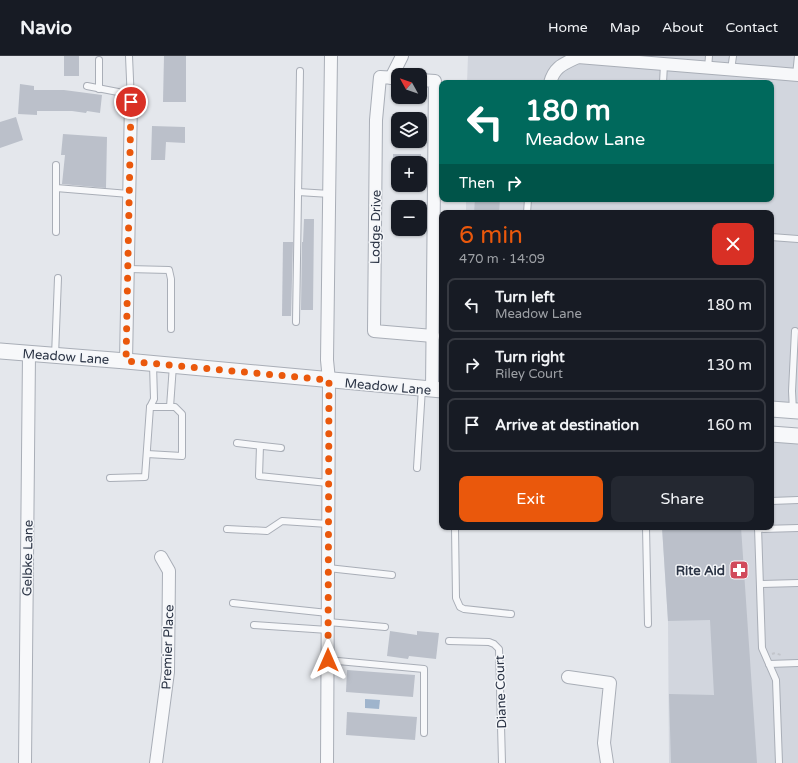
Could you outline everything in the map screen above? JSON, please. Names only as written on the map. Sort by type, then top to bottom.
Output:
[{"type":"street","points":[[327,763],[330,194],[328,56]]},
{"type":"street","name":"Lodge Drive","points":[[398,68],[402,56]]},
{"type":"street","points":[[551,80],[552,75],[562,64],[572,58],[578,57],[641,59],[664,64],[708,62],[731,70],[797,75]]},
{"type":"street","name":"Lodge Drive","points":[[391,78],[380,77],[376,120],[374,331],[433,336]]},
{"type":"street","points":[[427,80],[435,81],[432,390]]},
{"type":"street","points":[[126,361],[131,102]]},
{"type":"street","name":"Meadow Lane","points":[[0,351],[173,365],[432,390]]},
{"type":"street","name":"Gelbke Lane","points":[[25,763],[29,354]]},
{"type":"street","points":[[774,409],[796,411]]},
{"type":"street","points":[[774,434],[798,436]]},
{"type":"street","name":"Premier Place","points":[[156,763],[168,672],[169,571],[161,557]]},
{"type":"street","points":[[568,677],[610,683],[604,743],[607,763]]},
{"type":"lane","points":[[130,56],[131,102]]},
{"type":"lane","points":[[731,70],[733,56]]},
{"type":"lane","points":[[797,75],[798,56]]},
{"type":"lane","points":[[99,60],[99,88]]},
{"type":"lane","points":[[663,80],[664,64]]},
{"type":"lane","points":[[296,322],[300,71]]},
{"type":"lane","points":[[86,86],[118,92],[131,102]]},
{"type":"lane","points":[[56,164],[56,232]]},
{"type":"lane","points":[[56,188],[129,194]]},
{"type":"lane","points":[[298,192],[330,194]]},
{"type":"lane","points":[[774,237],[798,239]]},
{"type":"lane","points":[[128,269],[169,270],[171,279],[171,329]]},
{"type":"lane","points":[[55,356],[58,278]]},
{"type":"lane","points":[[794,331],[792,391],[796,411]]},
{"type":"lane","points":[[110,478],[145,476],[150,407],[154,399],[153,364]]},
{"type":"lane","points":[[170,407],[173,365]]},
{"type":"lane","points":[[418,468],[432,390]]},
{"type":"lane","points":[[146,454],[182,456],[182,414],[175,407],[150,407]]},
{"type":"lane","points":[[237,443],[281,448]]},
{"type":"lane","points":[[260,446],[259,476],[328,483]]},
{"type":"lane","points":[[774,500],[798,500]]},
{"type":"lane","points":[[226,528],[267,531],[282,521],[328,524]]},
{"type":"lane","points":[[774,528],[798,528]]},
{"type":"lane","points":[[455,530],[456,598],[460,607],[464,609],[511,614]]},
{"type":"lane","points":[[646,530],[648,624]]},
{"type":"lane","points":[[758,530],[762,648],[776,680],[779,763]]},
{"type":"lane","points":[[328,568],[392,575]]},
{"type":"lane","points":[[760,584],[798,583]]},
{"type":"lane","points":[[233,603],[328,621],[385,627]]},
{"type":"lane","points":[[254,625],[328,621]]},
{"type":"lane","name":"Diane Court","points":[[450,641],[489,642],[494,644],[499,649],[502,763]]},
{"type":"lane","points":[[328,660],[424,669],[424,733]]},
{"type":"lane","points":[[769,664],[798,663]]},
{"type":"shaded area","points":[[468,56],[798,56],[798,411],[774,409],[774,210],[466,210],[466,202],[774,202],[774,80],[467,80]]},
{"type":"shaded area","points":[[774,434],[798,436],[798,763],[669,763],[668,621],[662,530],[774,530]]},
{"type":"water","points":[[365,699],[380,700],[379,709],[365,708]]},
{"type":"building","points":[[64,56],[79,56],[79,76],[64,76]]},
{"type":"building","points":[[164,56],[186,56],[186,102],[163,102]]},
{"type":"building","points":[[20,84],[34,86],[34,90],[64,90],[102,95],[100,113],[87,111],[86,113],[72,111],[37,111],[37,115],[18,114]]},
{"type":"building","points":[[16,117],[23,140],[0,148],[0,122]]},
{"type":"building","points":[[152,126],[185,127],[185,143],[166,142],[165,160],[151,160]]},
{"type":"building","points":[[63,134],[107,137],[106,188],[62,184],[65,155],[61,155]]},
{"type":"building","points":[[393,154],[421,154],[421,156],[393,156]]},
{"type":"building","points":[[475,202],[500,202],[499,210],[474,210]]},
{"type":"building","points":[[304,219],[314,219],[313,310],[301,310],[302,242]]},
{"type":"building","points":[[283,242],[293,242],[291,316],[282,316]]},
{"type":"building","points":[[662,530],[741,530],[757,763],[671,763],[669,694],[714,695],[710,620],[668,621]]},
{"type":"building","points":[[390,631],[417,635],[417,631],[439,633],[436,659],[409,656],[408,659],[387,656]]},
{"type":"building","points":[[347,670],[415,675],[413,697],[346,692]]},
{"type":"building","points":[[347,712],[417,717],[415,740],[346,735]]},
{"type":"place","name":"Rite Aid","points":[[739,570]]},
{"type":"route","points":[[131,102],[126,361],[329,380],[328,660]]}]
